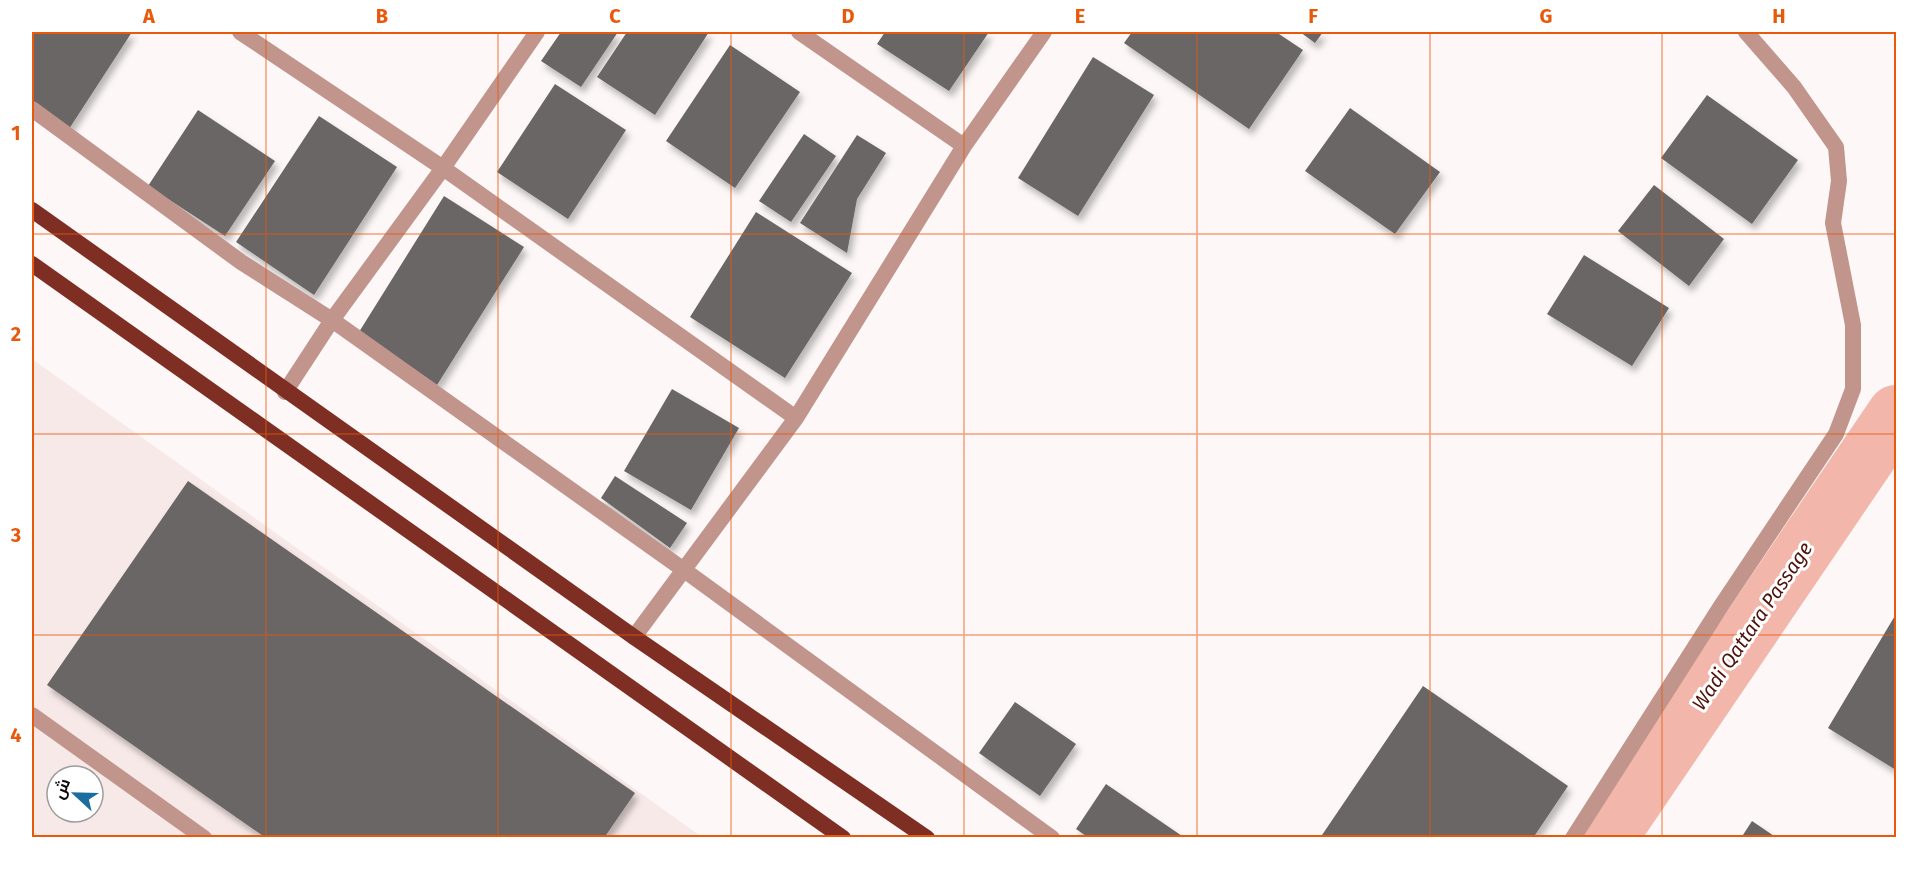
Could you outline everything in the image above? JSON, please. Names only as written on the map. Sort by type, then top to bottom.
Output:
[{"type":"highway","points":[[32,210],[285,392],[634,637],[927,837]]},
{"type":"highway","points":[[32,264],[843,837]]},
{"type":"street","points":[[240,32],[443,168],[796,418]]},
{"type":"street","points":[[285,392],[332,320],[443,168],[537,32]]},
{"type":"street","points":[[799,32],[964,146]]},
{"type":"street","points":[[634,637],[796,418],[964,146],[1044,32]]},
{"type":"street","points":[[1573,837],[1721,606],[1836,434],[1853,389],[1853,325],[1833,223],[1839,181],[1836,147],[1794,87],[1746,32]]},
{"type":"street","points":[[32,109],[241,262],[332,320],[684,570],[1052,837]]},
{"type":"street","points":[[32,715],[204,837]]},
{"type":"shaded area","points":[[32,359],[702,837],[32,837]]},
{"type":"building","points":[[32,32],[132,32],[69,129],[32,105]]},
{"type":"building","points":[[561,32],[618,32],[581,87],[541,61]]},
{"type":"building","points":[[627,32],[709,32],[655,115],[597,77]]},
{"type":"building","points":[[885,32],[989,32],[949,91],[877,44]]},
{"type":"building","points":[[1132,32],[1276,32],[1303,50],[1249,129],[1124,43]]},
{"type":"building","points":[[1300,32],[1323,32],[1315,43]]},
{"type":"building","points":[[730,45],[800,92],[735,188],[666,141]]},
{"type":"building","points":[[1093,57],[1154,95],[1078,216],[1018,178]]},
{"type":"building","points":[[555,84],[626,130],[568,219],[497,172]]},
{"type":"building","points":[[1707,95],[1798,160],[1752,224],[1661,158]]},
{"type":"building","points":[[1350,108],[1440,172],[1395,234],[1305,171]]},
{"type":"building","points":[[198,110],[275,161],[225,236],[148,186]]},
{"type":"building","points":[[319,116],[397,167],[314,295],[236,242]]},
{"type":"building","points":[[804,134],[836,156],[791,222],[759,201]]},
{"type":"building","points":[[857,135],[886,153],[857,199],[847,253],[800,223]]},
{"type":"building","points":[[1654,185],[1724,239],[1689,286],[1618,231]]},
{"type":"building","points":[[444,196],[524,247],[437,385],[359,332]]},
{"type":"building","points":[[756,212],[852,273],[785,378],[690,317]]},
{"type":"building","points":[[1584,255],[1669,308],[1632,366],[1547,314]]},
{"type":"building","points":[[672,389],[739,428],[691,510],[624,471]]},
{"type":"building","points":[[615,476],[687,523],[670,548],[601,498]]},
{"type":"building","points":[[188,481],[635,793],[604,838],[266,838],[47,685]]},
{"type":"building","points":[[1896,614],[1896,770],[1828,728]]},
{"type":"building","points":[[1423,686],[1568,786],[1533,838],[1320,838]]},
{"type":"building","points":[[1015,702],[1076,744],[1040,796],[979,753]]},
{"type":"building","points":[[1106,784],[1185,838],[1089,838],[1076,829]]},
{"type":"building","points":[[1752,821],[1777,838],[1741,838]]},
{"type":"waterway","name":"Wadi Qattara Passage","points":[[1608,838],[1896,414]]}]
